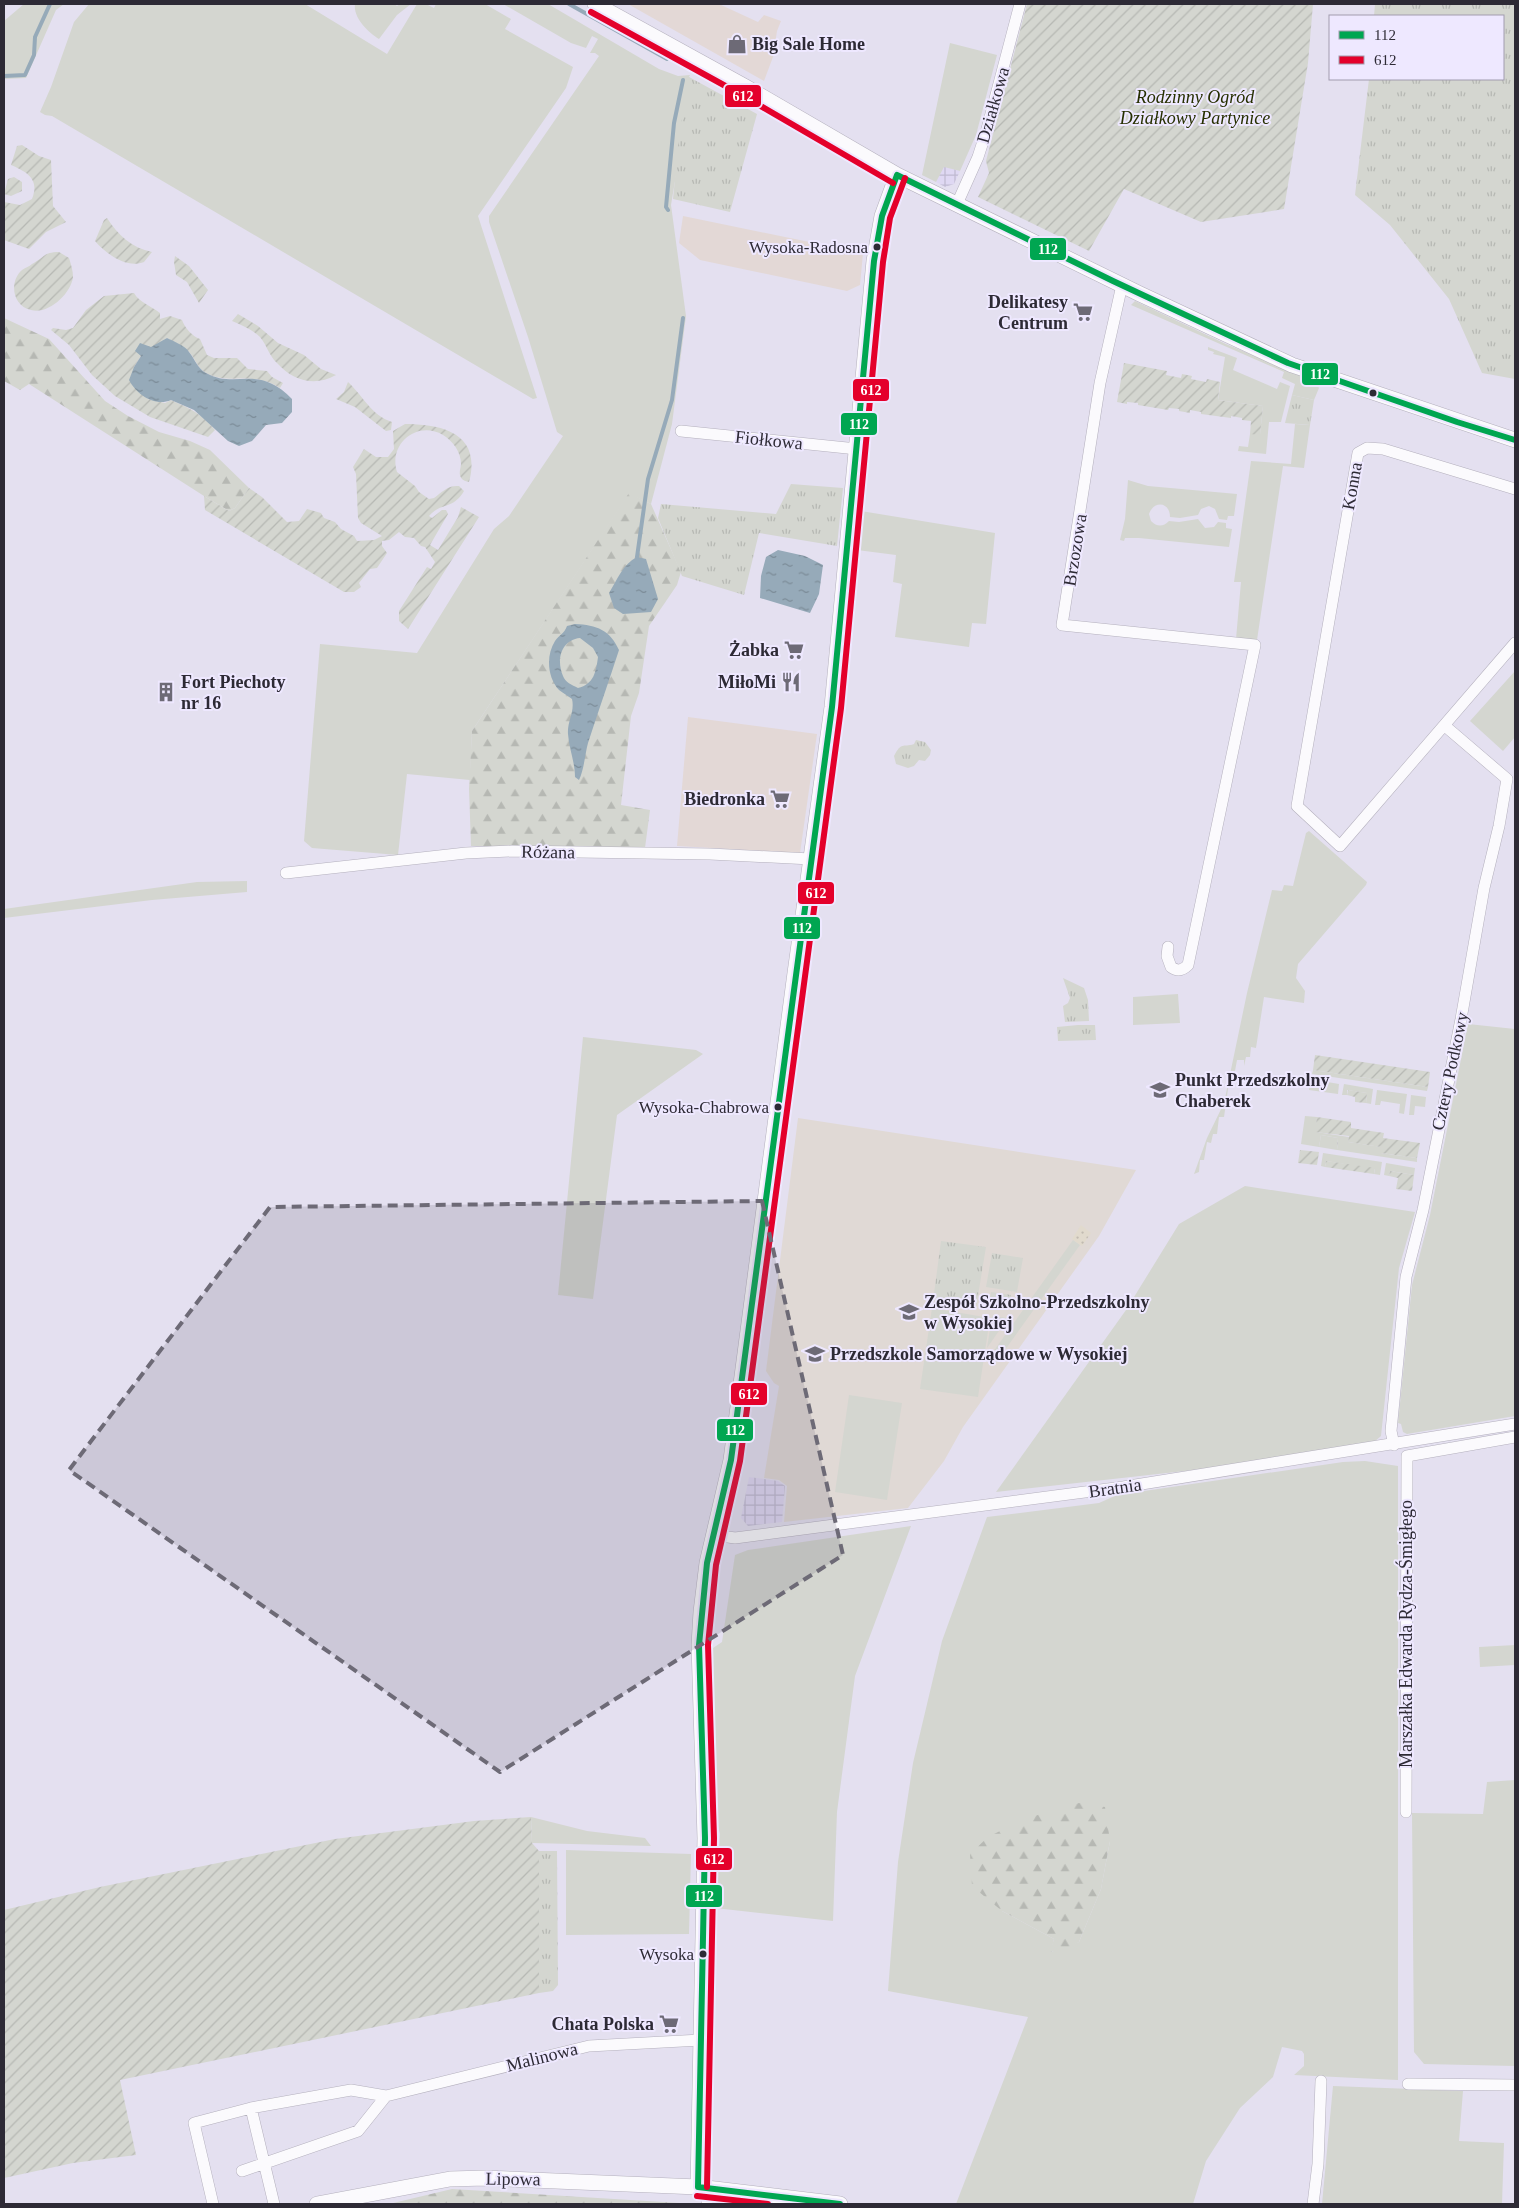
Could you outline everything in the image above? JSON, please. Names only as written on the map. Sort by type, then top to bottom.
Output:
[{"type":"street","name":"Działkowa","points":[[957,204],[984,139],[1020,4]]},
{"type":"street","points":[[602,5],[897,175],[1122,285],[1292,365],[1515,440]]},
{"type":"street","points":[[707,2204],[701,2040],[705,1799],[699,1645],[703,1587],[732,1460],[810,859],[832,707],[874,261],[882,212],[897,175]]},
{"type":"street","name":"Brzozowa","points":[[1122,285],[1100,383],[1062,625],[1255,645],[1188,964],[1184,969],[1178,970],[1171,967],[1167,956],[1168,947]]},
{"type":"street","name":"Fiołkowa","points":[[681,431],[857,450]]},
{"type":"street","name":"Konna","points":[[1445,726],[1340,846],[1298,806],[1358,453],[1367,448],[1383,449],[1515,489]]},
{"type":"street","points":[[1445,726],[1515,644]]},
{"type":"street","name":"Cztery Podkowy","points":[[1394,1445],[1391,1431],[1406,1277],[1423,1210],[1462,1019],[1484,888],[1499,826],[1507,779],[1445,726]]},
{"type":"street","name":"Różana","points":[[286,873],[448,855],[512,852],[710,854],[810,859]]},
{"type":"street","name":"Bratnia","points":[[714,1535],[735,1538],[1123,1487],[1394,1445],[1515,1424]]},
{"type":"street","name":"Marszałka Edwarda Rydza-Śmigłego","points":[[1406,1812],[1406,1456],[1515,1436]]},
{"type":"street","name":"Malinowa","points":[[213,2204],[194,2123],[251,2108],[351,2090],[386,2096],[590,2046],[701,2040]]},
{"type":"street","points":[[1313,2204],[1317,2171],[1321,2081]]},
{"type":"street","points":[[1408,2084],[1515,2085]]},
{"type":"street","points":[[242,2170],[358,2131],[386,2096]]},
{"type":"street","points":[[251,2108],[274,2204]]},
{"type":"street","name":"Lipowa","points":[[317,2204],[450,2179],[540,2179],[706,2188],[840,2204]]},
{"type":"highlighted area","points":[[762,1201],[843,1555],[500,1772],[69,1470],[270,1207]]},
{"type":"shaded area","name":"Big Sale Home","points":[[628,4],[719,4],[758,22],[764,15],[781,21],[777,31],[773,57],[764,81]]},
{"type":"shaded area","points":[[944,166],[960,171],[954,184],[945,187],[936,182]]},
{"type":"shaded area","points":[[683,216],[863,253],[860,285],[847,291],[700,260],[679,243]]},
{"type":"shaded area","points":[[688,717],[817,734],[800,853],[677,846]]},
{"type":"shaded area","name":"Zespół Szkolno-Przedszkolny w Wysokiej","points":[[798,1118],[1136,1170],[1099,1236],[963,1427],[944,1461],[908,1508],[784,1522],[787,1486],[779,1480],[764,1478],[779,1386],[774,1383],[766,1371]]},
{"type":"shaded area","points":[[749,1477],[778,1481],[785,1486],[782,1522],[748,1526],[741,1518]]},
{"type":"green space","points":[[24,4],[64,4],[56,10],[26,78],[4,79],[4,21]]},
{"type":"green space","points":[[89,4],[305,4],[387,54],[417,4],[426,4],[434,8],[436,4],[485,4],[511,19],[505,29],[573,67],[566,88],[478,216],[537,398],[533,399],[52,116],[40,112],[74,22]]},
{"type":"green space","points":[[355,4],[394,4],[397,6],[400,4],[411,4],[397,15],[379,39],[366,29],[359,19],[356,14]]},
{"type":"green space","points":[[503,4],[548,4],[659,69],[678,76],[690,75],[689,77],[692,79],[671,205],[686,316],[672,424],[651,504],[629,494],[472,731],[470,780],[407,774],[398,855],[312,848],[304,841],[320,644],[417,653],[494,529],[509,516],[563,436],[557,432],[528,337],[489,222],[489,216],[599,56],[595,53],[590,53],[598,39],[592,36],[586,48],[571,43]]},
{"type":"green space","name":"Rodzinny Ogród Działkowy Partynice","points":[[1027,4],[1313,4],[1308,63],[1284,209],[1201,222],[1124,189],[1089,251],[978,197],[989,173],[986,161]]},
{"type":"green space","points":[[1375,4],[1515,4],[1515,379],[1482,373],[1449,299],[1390,225],[1355,195],[1369,80],[1504,80],[1504,15],[1374,15]]},
{"type":"green space","points":[[950,43],[997,55],[976,135],[960,171],[944,167],[936,182],[922,175]]},
{"type":"green space","points":[[689,77],[757,114],[730,212],[673,199],[679,137]]},
{"type":"green space","points":[[22,145],[39,156],[51,160],[53,206],[66,222],[46,232],[29,249],[4,240],[4,202],[20,205],[32,199],[34,192],[31,177],[11,165],[17,146]]},
{"type":"green space","points":[[14,177],[22,182],[22,191],[11,196],[4,194],[8,179]]},
{"type":"green space","points":[[107,218],[126,240],[152,252],[144,262],[137,264],[117,259],[95,241],[104,220]]},
{"type":"green space","points":[[59,252],[69,258],[72,268],[73,277],[68,290],[58,302],[44,309],[38,311],[25,308],[20,304],[14,293],[15,280],[18,275],[22,270],[47,254]]},
{"type":"green space","points":[[175,256],[189,266],[208,290],[199,303],[187,282],[176,275]]},
{"type":"green space","points":[[134,293],[160,313],[160,319],[170,316],[182,320],[189,331],[200,339],[207,355],[214,358],[237,358],[248,369],[267,371],[272,377],[283,383],[280,388],[260,380],[215,377],[200,368],[187,350],[167,338],[141,356],[134,367],[148,399],[165,403],[171,400],[178,403],[200,415],[215,430],[208,437],[150,417],[115,396],[92,375],[69,345],[51,330],[53,328],[66,330],[73,328],[86,310],[104,296]]},
{"type":"green space","points":[[1135,301],[1226,344],[1314,381],[1319,388],[1314,400],[1292,395],[1295,384],[1282,378],[1284,372],[1131,305]]},
{"type":"green space","points":[[238,314],[258,326],[278,343],[304,355],[321,369],[336,375],[320,381],[312,381],[297,378],[290,374],[274,360],[260,337],[232,321]]},
{"type":"green space","points":[[4,318],[49,339],[105,401],[128,416],[159,432],[190,441],[210,450],[249,488],[235,508],[229,511],[204,496],[29,384],[20,390],[4,381]]},
{"type":"green space","points":[[1208,347],[1237,358],[1233,370],[1277,389],[1280,382],[1290,386],[1281,422],[1269,422],[1266,454],[1238,451],[1239,446],[1248,447],[1250,434],[1260,434],[1263,406],[1218,400],[1225,357],[1213,354],[1214,352],[1208,350]]},
{"type":"green space","points":[[1124,363],[1167,371],[1166,375],[1181,378],[1182,374],[1192,376],[1191,379],[1206,382],[1207,379],[1220,382],[1218,400],[1263,406],[1260,435],[1250,434],[1251,421],[1242,420],[1242,418],[1201,414],[1201,412],[1190,410],[1190,413],[1179,411],[1179,409],[1169,408],[1168,410],[1138,405],[1138,403],[1127,402],[1127,404],[1117,402]]},
{"type":"green space","points":[[348,382],[373,410],[392,422],[391,430],[386,431],[355,407],[336,399],[344,392]]},
{"type":"green space","points":[[1292,395],[1314,400],[1310,425],[1285,423]]},
{"type":"green space","points":[[405,424],[433,426],[445,430],[456,435],[470,453],[472,466],[469,482],[461,477],[461,460],[458,451],[450,440],[443,435],[424,430],[415,432],[407,437],[397,452],[395,461],[397,472],[429,499],[452,487],[459,486],[464,491],[456,501],[438,509],[429,516],[432,518],[442,510],[446,510],[448,514],[430,545],[438,550],[458,517],[461,507],[479,517],[408,629],[399,621],[399,611],[427,567],[431,569],[435,562],[425,547],[421,546],[414,538],[405,537],[399,532],[389,540],[382,541],[382,546],[387,553],[377,568],[370,569],[359,583],[361,587],[354,592],[344,592],[205,510],[204,496],[229,511],[235,508],[249,488],[262,497],[287,522],[299,521],[307,509],[321,513],[324,518],[335,522],[341,529],[354,536],[357,541],[374,540],[382,536],[361,523],[358,518],[356,474],[353,467],[364,449],[376,457],[388,457],[394,449],[393,431]]},
{"type":"green space","points":[[1295,424],[1310,425],[1304,468],[1283,466],[1257,640],[1236,639],[1241,582],[1234,582],[1251,461],[1291,464]]},
{"type":"green space","points":[[1128,480],[1148,486],[1237,494],[1234,516],[1228,516],[1227,520],[1219,519],[1215,509],[1209,506],[1201,509],[1198,515],[1180,518],[1170,517],[1167,508],[1161,505],[1154,506],[1149,514],[1151,521],[1160,526],[1169,521],[1179,522],[1198,519],[1205,528],[1214,527],[1218,522],[1226,523],[1226,528],[1232,529],[1229,547],[1139,538],[1120,540],[1125,519]]},
{"type":"green space","points":[[791,484],[843,488],[837,546],[759,533],[744,595],[682,576],[658,518],[661,504],[776,514]]},
{"type":"green space","points":[[629,493],[651,504],[681,572],[677,585],[649,626],[639,693],[631,716],[621,805],[650,810],[645,848],[471,846],[469,789],[472,731]]},
{"type":"green space","points":[[861,511],[995,533],[986,624],[972,623],[969,647],[895,637],[902,584],[893,582],[896,555],[857,550]]},
{"type":"green space","points":[[1515,671],[1515,737],[1503,751],[1470,721]]},
{"type":"green space","points":[[916,740],[925,742],[931,750],[930,755],[925,761],[919,760],[914,766],[908,768],[896,764],[894,756],[899,748],[914,744]]},
{"type":"green space","points":[[1309,831],[1367,882],[1366,885],[1298,964],[1296,978],[1305,991],[1304,1003],[1264,997],[1256,1048],[1251,1047],[1250,1057],[1246,1057],[1244,1066],[1244,1060],[1237,1060],[1233,1082],[1229,1082],[1224,1117],[1219,1117],[1217,1134],[1213,1134],[1211,1143],[1207,1142],[1204,1160],[1200,1160],[1199,1172],[1194,1174],[1207,1138],[1224,1103],[1247,993],[1272,890],[1282,891],[1284,885],[1293,886],[1306,833]]},
{"type":"green space","points":[[247,881],[247,892],[152,900],[4,918],[4,909],[197,882]]},
{"type":"green space","points":[[1063,978],[1084,988],[1088,1000],[1089,1021],[1065,1022],[1063,1006],[1068,1003],[1070,998]]},
{"type":"green space","points":[[1178,994],[1180,1023],[1133,1025],[1133,997]]},
{"type":"green space","points":[[1468,1024],[1515,1029],[1515,1416],[1407,1434],[1403,1432],[1401,1424],[1398,1423],[1412,1285],[1430,1215]]},
{"type":"green space","points":[[1095,1025],[1096,1040],[1058,1041],[1057,1027]]},
{"type":"green space","points":[[583,1037],[696,1050],[703,1054],[617,1115],[593,1299],[558,1295]]},
{"type":"green space","points":[[1315,1055],[1430,1072],[1428,1087],[1313,1070]]},
{"type":"green space","points":[[1313,1070],[1428,1087],[1427,1091],[1312,1074]]},
{"type":"green space","points":[[1310,1079],[1339,1084],[1338,1094],[1309,1090]]},
{"type":"green space","points":[[1344,1084],[1373,1089],[1371,1104],[1366,1103],[1367,1093],[1347,1090],[1347,1095],[1342,1095]]},
{"type":"green space","points":[[1348,1090],[1367,1093],[1366,1103],[1355,1102],[1355,1097],[1347,1095]]},
{"type":"green space","points":[[1377,1090],[1407,1094],[1404,1114],[1399,1113],[1400,1104],[1381,1101],[1380,1105],[1375,1105]]},
{"type":"green space","points":[[1411,1095],[1426,1097],[1425,1107],[1415,1106],[1414,1115],[1409,1115]]},
{"type":"green space","points":[[1305,1116],[1317,1117],[1316,1132],[1349,1137],[1348,1142],[1382,1147],[1381,1153],[1417,1158],[1417,1162],[1337,1150],[1338,1138],[1321,1135],[1319,1147],[1301,1144]]},
{"type":"green space","points":[[1317,1117],[1351,1122],[1351,1128],[1384,1133],[1383,1138],[1420,1143],[1417,1158],[1381,1153],[1381,1147],[1348,1142],[1349,1136],[1315,1132]]},
{"type":"green space","points":[[1321,1135],[1338,1138],[1337,1150],[1319,1147]]},
{"type":"green space","points":[[1300,1150],[1319,1152],[1317,1165],[1298,1163]]},
{"type":"green space","points":[[1323,1153],[1382,1162],[1380,1175],[1374,1174],[1375,1169],[1326,1161],[1325,1167],[1321,1166]]},
{"type":"green space","points":[[1326,1161],[1375,1168],[1374,1174],[1325,1167]]},
{"type":"green space","points":[[1386,1163],[1415,1168],[1414,1175],[1390,1171],[1389,1176],[1384,1175]]},
{"type":"green space","points":[[1390,1171],[1414,1175],[1412,1191],[1396,1189],[1398,1178],[1389,1176]]},
{"type":"green space","points":[[1245,1186],[1415,1212],[1399,1268],[1381,1436],[1373,1443],[1194,1470],[996,1492],[1126,1310],[1179,1224]]},
{"type":"green space","points":[[1073,1240],[1080,1245],[995,1364],[988,1359]]},
{"type":"green space","points":[[941,1241],[986,1247],[976,1308],[933,1301]]},
{"type":"green space","points":[[992,1253],[1023,1258],[1017,1292],[986,1287]]},
{"type":"green space","points":[[991,1292],[1011,1295],[1009,1309],[989,1306]]},
{"type":"green space","points":[[932,1308],[990,1318],[978,1397],[920,1389]]},
{"type":"green space","points":[[992,1316],[1008,1318],[987,1348]]},
{"type":"green space","points":[[849,1395],[902,1403],[887,1500],[835,1492]]},
{"type":"green space","points":[[1365,1461],[1398,1466],[1398,2080],[1294,2075],[1304,2066],[1304,2054],[1302,2051],[1282,2047],[1273,2077],[1240,2108],[1206,2161],[1193,2204],[956,2204],[1028,2017],[888,1991],[898,1862],[913,1763],[942,1641],[987,1517],[1099,1503],[1117,1495],[1343,1462]],"holes":[[[1110,1841],[1101,1889],[1079,1942],[1051,1952],[1054,1939],[1002,1911]]]},
{"type":"green space","points":[[911,1526],[855,1676],[837,1812],[833,1921],[715,1908],[715,1902],[718,1902],[719,1894],[716,1894],[720,1834],[714,1811],[710,1650],[722,1642],[735,1555],[748,1550]]},
{"type":"green space","points":[[1515,1645],[1515,1665],[1480,1667],[1479,1647]]},
{"type":"green space","points":[[1515,1780],[1515,2066],[1424,2064],[1414,2052],[1412,1813],[1483,1814],[1487,1782]]},
{"type":"green space","points":[[1079,1803],[1105,1807],[1110,1841],[1101,1889],[1079,1942],[1065,1950],[1050,1952],[1054,1939],[1002,1911],[972,1886],[970,1854],[988,1837],[1024,1819]]},
{"type":"green space","points":[[531,1817],[587,1831],[645,1838],[651,1846],[532,1843]]},
{"type":"green space","points":[[531,1817],[532,1843],[539,1851],[539,1993],[120,2080],[136,2155],[73,2163],[4,2178],[4,1910],[100,1887],[335,1839],[474,1821]]},
{"type":"green space","points":[[566,1850],[691,1854],[689,1934],[566,1935]]},
{"type":"green space","points":[[539,1851],[557,1851],[558,1985],[553,1991],[539,1993]]},
{"type":"green space","points":[[1333,2086],[1463,2091],[1459,2141],[1504,2143],[1502,2204],[1322,2204]]},
{"type":"green space","points":[[452,2189],[696,2204],[389,2204]]},
{"type":"sand","points":[[1081,1225],[1091,1233],[1082,1246],[1072,1239]]},
{"type":"water","points":[[167,338],[185,348],[203,371],[217,378],[258,379],[280,388],[292,399],[292,412],[282,423],[266,425],[252,441],[239,446],[228,441],[194,410],[171,400],[159,402],[147,398],[129,380],[141,356],[135,351],[140,343],[151,347]]},
{"type":"water","points":[[778,550],[805,556],[823,565],[819,594],[810,613],[760,598],[761,576],[766,557]]},
{"type":"water","points":[[637,557],[646,559],[658,599],[651,612],[623,614],[614,608],[609,593],[624,568]]},
{"type":"water","points":[[575,624],[596,627],[607,633],[619,650],[588,743],[579,780],[575,777],[568,734],[573,704],[572,699],[555,685],[549,666],[552,647],[567,626]],"holes":[[[580,638],[593,648],[598,657],[595,672],[588,684],[578,688],[567,682],[563,676],[560,664],[560,657],[564,647],[568,643]]]},
{"type":"waterway","points":[[4,76],[25,75],[34,55],[35,37],[50,4]]},
{"type":"waterway","points":[[569,4],[667,59]]},
{"type":"waterway","points":[[668,210],[666,207],[674,123],[683,80]]},
{"type":"waterway","points":[[637,557],[648,479],[672,400],[683,318]]},
{"type":"transit line","name":"612","points":[[591,12],[740,94],[893,183]]},
{"type":"transit line","name":"112","points":[[897,175],[1113,281],[1288,363],[1457,422],[1515,440]]},
{"type":"transit line","name":"112","points":[[698,2187],[705,1838],[699,1645],[707,1563],[731,1460],[832,707],[874,261],[882,216],[897,175]]},
{"type":"transit line","name":"612","points":[[707,2187],[714,1838],[708,1645],[716,1565],[740,1461],[841,708],[883,262],[890,218],[905,178]]},
{"type":"transit line","name":"112","points":[[698,2187],[840,2204]]},
{"type":"transit line","name":"612","points":[[697,2196],[768,2204]]},
{"type":"place","name":"Big Sale Home","points":[[737,44]]},
{"type":"place","name":"Wysoka-Radosna","points":[[877,247]]},
{"type":"place","name":"Delikatesy Centrum","points":[[1083,312]]},
{"type":"place","name":"Żabka","points":[[794,650]]},
{"type":"place","name":"MiłoMi","points":[[791,682]]},
{"type":"place","name":"Fort Piechoty nr 16","points":[[166,692]]},
{"type":"place","name":"Biedronka","points":[[780,799]]},
{"type":"place","name":"Punkt Przedszkolny Chaberek","points":[[1160,1090]]},
{"type":"place","name":"Wysoka-Chabrowa","points":[[778,1107]]},
{"type":"place","name":"Zespół Szkolno-Przedszkolny w Wysokiej","points":[[909,1312]]},
{"type":"place","name":"Przedszkole Samorządowe w Wysokiej","points":[[815,1354]]},
{"type":"place","name":"Wysoka","points":[[703,1954]]},
{"type":"place","name":"Chata Polska","points":[[669,2024]]}]
